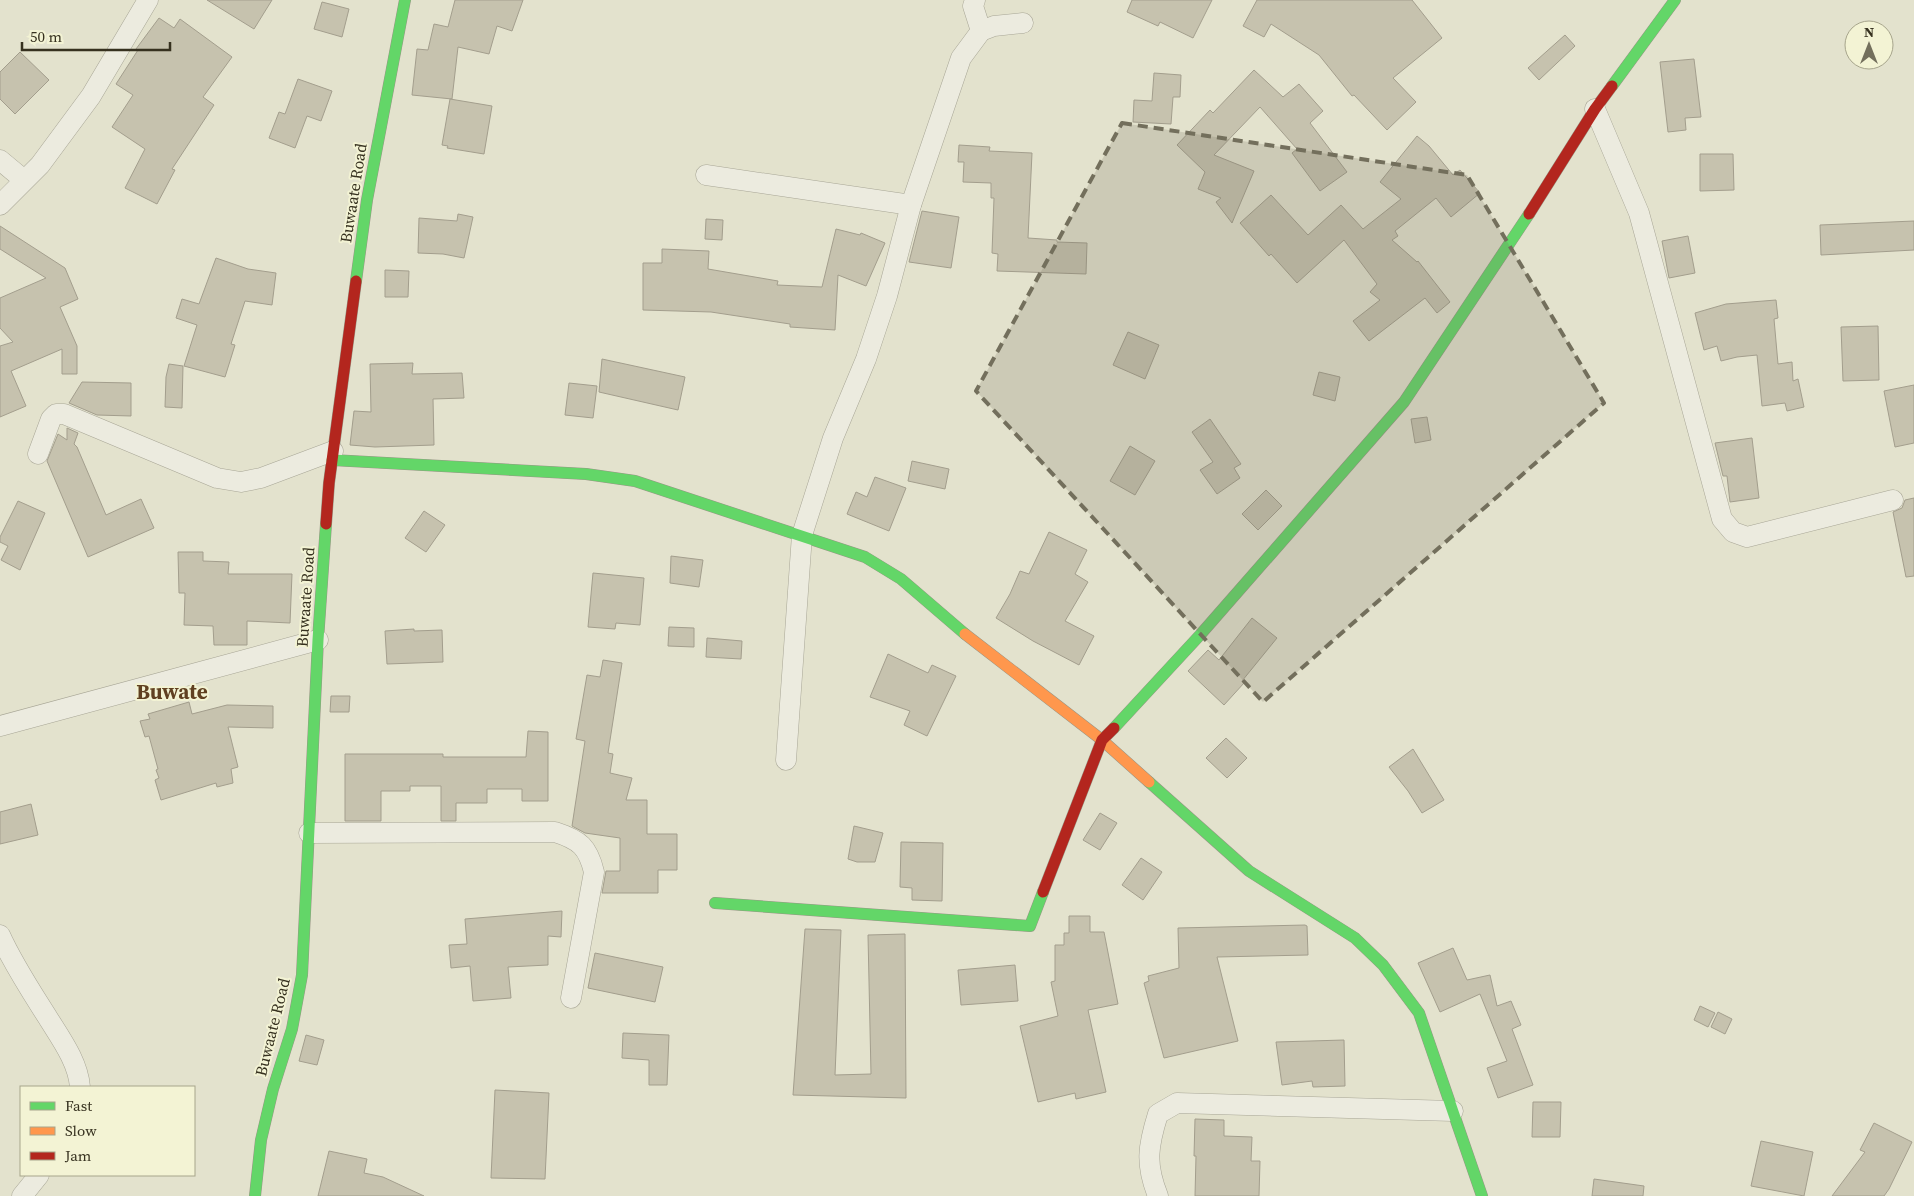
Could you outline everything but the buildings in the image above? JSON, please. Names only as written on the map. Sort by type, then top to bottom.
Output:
[{"type":"street","points":[[0,204],[40,165],[91,96],[148,0]]},
{"type":"street","name":"Buwaate Road","points":[[255,1196],[261,1140],[292,1029],[302,975],[318,640],[328,483],[367,200],[405,0]]},
{"type":"street","points":[[975,0],[973,6],[981,31]]},
{"type":"street","points":[[715,903],[1030,926],[1102,740],[1200,635],[1404,402],[1526,221],[1595,109],[1675,0]]},
{"type":"street","points":[[786,760],[802,535],[833,438],[866,359],[888,296],[911,205],[961,58],[981,31],[994,26],[1023,23]]},
{"type":"street","points":[[1595,109],[1639,213],[1722,518],[1733,532],[1747,537],[1893,500]]},
{"type":"street","points":[[0,160],[24,180]]},
{"type":"street","points":[[706,175],[911,205]]},
{"type":"street","points":[[38,454],[51,419],[56,414],[64,414],[217,478],[241,482],[261,478],[333,455],[586,474],[635,480],[865,557],[901,579],[982,648],[1102,740],[1249,871],[1355,938],[1383,965],[1419,1013],[1482,1196]]},
{"type":"street","points":[[0,726],[318,640]]},
{"type":"street","points":[[309,833],[555,832],[568,836],[581,844],[590,854],[594,872],[571,998]]},
{"type":"street","points":[[0,934],[8,954],[69,1052],[80,1086]]},
{"type":"street","points":[[1158,1196],[1151,1178],[1150,1143],[1158,1114],[1177,1103],[1453,1111]]},
{"type":"street","points":[[22,1196],[38,1176]]},
{"type":"highlighted area","points":[[1122,123],[1467,175],[1604,403],[1263,702],[976,391]]},
{"type":"traffic: fast","points":[[356,281],[367,200],[405,0]]},
{"type":"traffic: fast","points":[[1612,86],[1675,0]]},
{"type":"traffic: fast","points":[[1114,728],[1200,635],[1404,402],[1529,214]]},
{"type":"traffic: fast","points":[[332,460],[586,474],[635,481],[865,557],[901,579],[965,634]]},
{"type":"traffic: fast","points":[[255,1196],[261,1140],[273,1089],[292,1029],[302,975],[318,640],[326,524]]},
{"type":"traffic: fast","points":[[1149,782],[1249,871],[1355,938],[1383,965],[1419,1013],[1482,1196]]},
{"type":"traffic: fast","points":[[715,903],[1030,926],[1043,892]]},
{"type":"traffic: slow","points":[[965,634],[1102,740],[1149,782]]},
{"type":"traffic: jam","points":[[1529,214],[1595,109],[1612,86]]},
{"type":"traffic: jam","points":[[326,524],[329,483],[356,281]]},
{"type":"traffic: jam","points":[[1043,892],[1102,740],[1114,728]]},
{"type":"district","name":"Buwate","points":[[172,692]]}]
